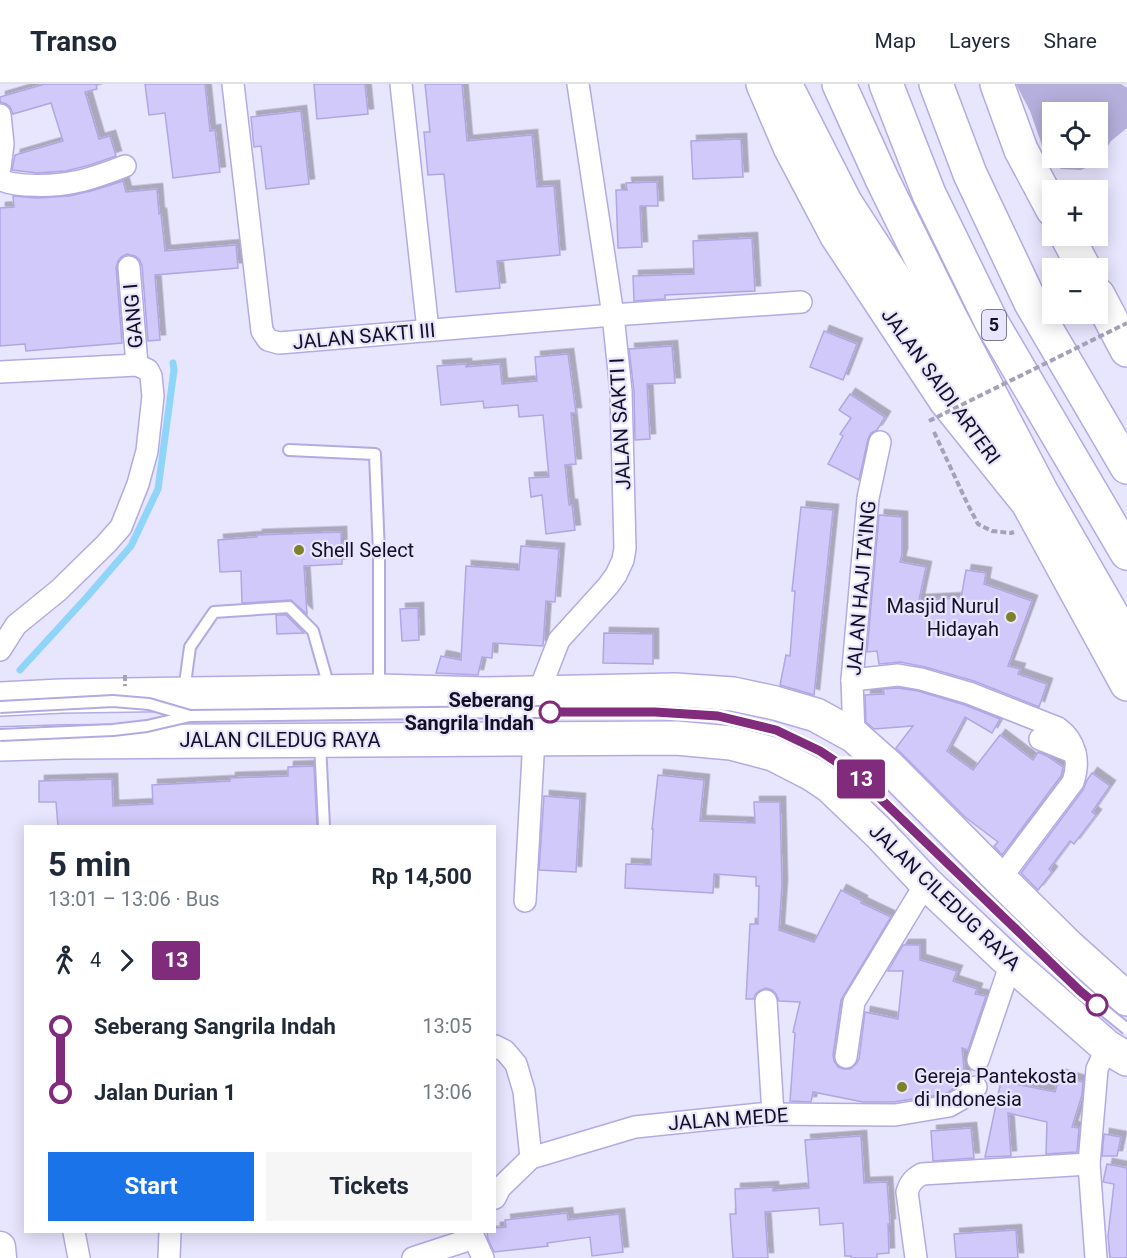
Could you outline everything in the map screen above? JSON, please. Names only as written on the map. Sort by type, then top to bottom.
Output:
[{"type":"main road","name":"JALAN SAIDI ARTERI","points":[[763,84],[790,147],[837,236],[946,401],[1028,503],[1127,684]]},
{"type":"main road","points":[[785,84],[844,202],[900,287],[1028,503]]},
{"type":"main road","points":[[839,84],[882,179],[951,319],[1042,493],[1127,641]]},
{"type":"main road","name":"5","points":[[886,84],[929,194],[992,323],[1127,553]]},
{"type":"main road","name":"5","points":[[936,84],[970,174],[1031,303],[1127,467]]},
{"type":"main road","points":[[997,84],[1022,150],[1042,189]]},
{"type":"main road","points":[[1108,314],[1127,350]]},
{"type":"main road","points":[[0,699],[34,697],[187,705],[331,692],[538,694],[675,690],[734,694],[775,703],[816,715],[854,736],[889,766],[1068,946],[1127,999]]},
{"type":"main road","name":"JALAN CILEDUG RAYA","points":[[11,746],[320,740],[676,738],[731,744],[772,754],[812,774],[830,786],[926,883],[1011,963],[1120,1045]]},
{"type":"main road","points":[[0,1247],[2,1258]]},
{"type":"street","name":"JALAN SAKTI III","points":[[233,84],[261,331],[268,340],[279,343],[801,302]]},
{"type":"street","points":[[401,84],[428,330]]},
{"type":"street","name":"JALAN SAKTI I","points":[[525,901],[538,694],[559,640],[616,575],[623,560],[625,548],[621,391],[613,315],[578,84]]},
{"type":"street","points":[[0,115],[3,144],[0,168]]},
{"type":"street","points":[[0,179],[9,183],[40,185],[75,182],[125,166]]},
{"type":"street","name":"GANG I","points":[[129,267],[137,365]]},
{"type":"street","points":[[0,371],[137,365],[148,370],[151,376],[153,396],[147,451],[122,527],[59,590],[16,625],[0,650]]},
{"type":"street","name":"JALAN HAJI TA'ING","points":[[854,736],[852,680],[868,498],[880,442]]},
{"type":"street","points":[[852,680],[898,675],[921,679],[969,693],[1058,728],[1066,734],[1075,753],[1077,769],[1073,782],[1000,879]]},
{"type":"street","points":[[1040,739],[1075,753]]},
{"type":"street","points":[[846,1057],[854,1002],[926,883]]},
{"type":"street","points":[[978,1060],[1011,963]]},
{"type":"street","points":[[766,1001],[773,1114]]},
{"type":"street","points":[[1096,1258],[1089,1164],[1097,1069],[1120,1045]]},
{"type":"street","points":[[496,1046],[505,1051],[516,1064],[524,1091],[531,1158]]},
{"type":"street","name":"JALAN MEDE","points":[[497,1189],[531,1158],[635,1127],[760,1114],[896,1115],[949,1106],[976,1087]]},
{"type":"street","points":[[916,1258],[907,1192],[914,1178],[922,1174],[1089,1164]]},
{"type":"street","points":[[74,1233],[79,1258]]},
{"type":"street","points":[[169,1258],[170,1233]]},
{"type":"street","points":[[412,1258],[476,1234],[483,1258]]},
{"type":"lane","points":[[289,450],[375,453],[379,553],[379,691]]},
{"type":"lane","points":[[187,705],[190,647],[214,612],[289,607],[313,631],[331,692]]},
{"type":"lane","points":[[0,707],[114,701],[149,704],[509,712],[655,712],[718,716],[776,730],[820,751],[856,775],[1080,991],[1120,1045]]},
{"type":"lane","points":[[11,746],[147,726],[187,705]]},
{"type":"lane","points":[[320,740],[324,825]]},
{"type":"path","points":[[1011,533],[992,531],[978,524],[929,421],[1127,323]]},
{"type":"shaded area","points":[[1016,84],[1121,84],[1127,88],[1127,128],[1108,146],[1108,102],[1042,102],[1042,145],[1030,111]]},
{"type":"shaded area","points":[[1060,168],[1086,168],[1081,170]]},
{"type":"building","points":[[45,84],[96,84],[97,89],[85,92],[99,139],[110,136],[116,156],[66,171],[37,173],[12,170],[15,155],[63,141],[51,103],[13,114],[10,107],[0,102],[0,97]]},
{"type":"building","points":[[145,84],[205,84],[210,131],[215,130],[220,172],[173,178],[165,113],[149,115]]},
{"type":"building","points":[[314,84],[365,84],[368,114],[317,119]]},
{"type":"building","points":[[425,84],[462,84],[467,141],[532,135],[537,187],[554,186],[560,255],[497,261],[500,288],[456,292],[444,174],[428,175],[424,132],[430,132]]},
{"type":"building","points":[[301,111],[309,184],[266,189],[261,146],[254,147],[251,117]]},
{"type":"building","points":[[741,139],[743,177],[693,179],[691,141]]},
{"type":"building","points":[[123,181],[126,192],[157,189],[165,251],[236,245],[238,268],[155,275],[160,340],[148,341],[142,265],[135,256],[127,254],[121,257],[116,267],[122,343],[26,351],[25,344],[0,346],[0,208],[14,207],[13,196],[37,198],[69,196]]},
{"type":"building","points":[[657,182],[658,206],[640,206],[642,247],[618,248],[616,190],[627,190],[626,183]]},
{"type":"building","points":[[752,238],[755,291],[665,295],[665,299],[634,301],[633,276],[694,274],[693,241]]},
{"type":"building","points":[[824,331],[857,344],[843,380],[810,367]]},
{"type":"building","points":[[672,346],[675,383],[647,384],[650,439],[635,440],[634,391],[629,349]]},
{"type":"building","points":[[568,354],[576,413],[571,413],[576,464],[565,465],[569,505],[572,505],[575,530],[546,534],[542,495],[531,497],[529,478],[549,477],[543,415],[519,417],[518,405],[484,408],[483,401],[441,405],[437,366],[466,364],[466,367],[500,364],[502,384],[537,381],[535,357]]},
{"type":"building","points":[[850,394],[885,417],[868,439],[859,480],[828,464],[843,436],[840,434],[851,418],[839,410]]},
{"type":"building","points":[[801,507],[833,510],[814,695],[780,685],[786,655],[790,656],[795,591],[792,591]]},
{"type":"building","points":[[879,515],[902,517],[900,562],[926,567],[919,600],[961,598],[966,570],[986,573],[984,584],[1032,601],[1008,666],[1020,669],[1018,674],[1047,684],[1039,707],[974,681],[925,667],[900,662],[879,664],[877,651],[867,652]]},
{"type":"building","points":[[341,532],[342,564],[304,566],[307,614],[291,600],[242,603],[241,571],[220,572],[218,540],[257,537],[257,535]]},
{"type":"building","points":[[521,546],[559,549],[555,602],[546,601],[543,646],[493,643],[492,658],[482,657],[478,675],[436,673],[441,656],[461,660],[466,566],[519,570]]},
{"type":"building","points":[[418,608],[419,640],[402,641],[400,609]]},
{"type":"building","points":[[276,615],[286,615],[304,633],[277,634]]},
{"type":"building","points":[[604,633],[653,634],[653,664],[603,663]]},
{"type":"building","points":[[898,688],[918,691],[965,705],[1000,719],[992,733],[965,717],[947,751],[973,770],[1000,735],[1033,760],[1038,752],[1063,767],[1061,776],[1002,855],[994,846],[998,842],[965,817],[896,748],[913,726],[874,729],[866,722],[865,695],[884,694],[883,689]]},
{"type":"building","points":[[314,766],[317,825],[58,825],[56,802],[39,802],[39,781],[112,779],[113,806],[153,804],[152,785],[230,781],[230,778],[288,776],[288,767]]},
{"type":"building","points":[[1092,773],[1110,786],[1092,812],[1096,815],[1074,844],[1070,841],[1049,869],[1052,872],[1038,890],[1021,873],[1083,790]]},
{"type":"building","points":[[658,775],[704,780],[700,821],[755,823],[754,802],[780,802],[782,885],[779,930],[814,942],[841,890],[862,901],[861,903],[891,917],[841,1000],[833,1055],[838,1067],[850,1069],[859,1059],[865,1012],[898,1019],[903,971],[888,971],[903,945],[920,945],[920,960],[957,971],[953,981],[977,989],[975,994],[986,996],[968,1050],[962,1048],[965,1079],[954,1082],[954,1088],[945,1094],[894,1102],[863,1102],[813,1092],[811,1102],[790,1101],[795,1033],[793,1032],[800,1002],[779,1001],[772,990],[766,988],[759,991],[754,999],[746,999],[750,924],[758,924],[759,886],[756,886],[756,877],[714,874],[713,893],[625,888],[626,864],[651,865]]},
{"type":"building","points":[[544,796],[580,799],[576,872],[539,870]]},
{"type":"building","points":[[1060,1075],[1083,1082],[1082,1095],[1072,1127],[1079,1128],[1077,1152],[1046,1154],[1047,1122],[1008,1113],[1011,1156],[985,1157],[1001,1081],[1055,1092]]},
{"type":"building","points":[[971,1128],[974,1158],[933,1161],[931,1131]]},
{"type":"building","points":[[1104,1134],[1121,1137],[1117,1156],[1102,1156]]},
{"type":"building","points":[[861,1136],[864,1183],[887,1182],[890,1224],[888,1224],[889,1253],[877,1254],[877,1258],[845,1256],[843,1223],[820,1225],[819,1208],[765,1212],[768,1258],[733,1258],[730,1214],[736,1214],[735,1189],[773,1187],[773,1191],[809,1188],[805,1140]]},
{"type":"building","points":[[1107,1164],[1127,1168],[1127,1258],[1110,1258],[1108,1236],[1114,1184],[1103,1182]]},
{"type":"building","points":[[567,1213],[568,1220],[619,1214],[623,1252],[592,1256],[590,1237],[547,1243],[548,1246],[494,1252],[487,1233],[496,1233],[496,1228],[506,1227],[505,1220]]},
{"type":"building","points":[[1016,1230],[1018,1258],[956,1258],[954,1234]]},
{"type":"waterway","points":[[20,670],[131,546],[158,489],[174,370],[173,363]]},
{"type":"bus line","name":"13","points":[[550,712],[655,712],[718,716],[776,730],[820,751],[856,775],[1097,1005]]},
{"type":"place","name":"Shell Select","points":[[299,550]]},
{"type":"place","name":"Masjid Nurul Hidayah","points":[[1011,617]]},
{"type":"place","name":"Seberang Sangrila Indah","points":[[550,712]]},
{"type":"place","name":"Gereja Pantekosta di Indonesia","points":[[902,1087]]}]
